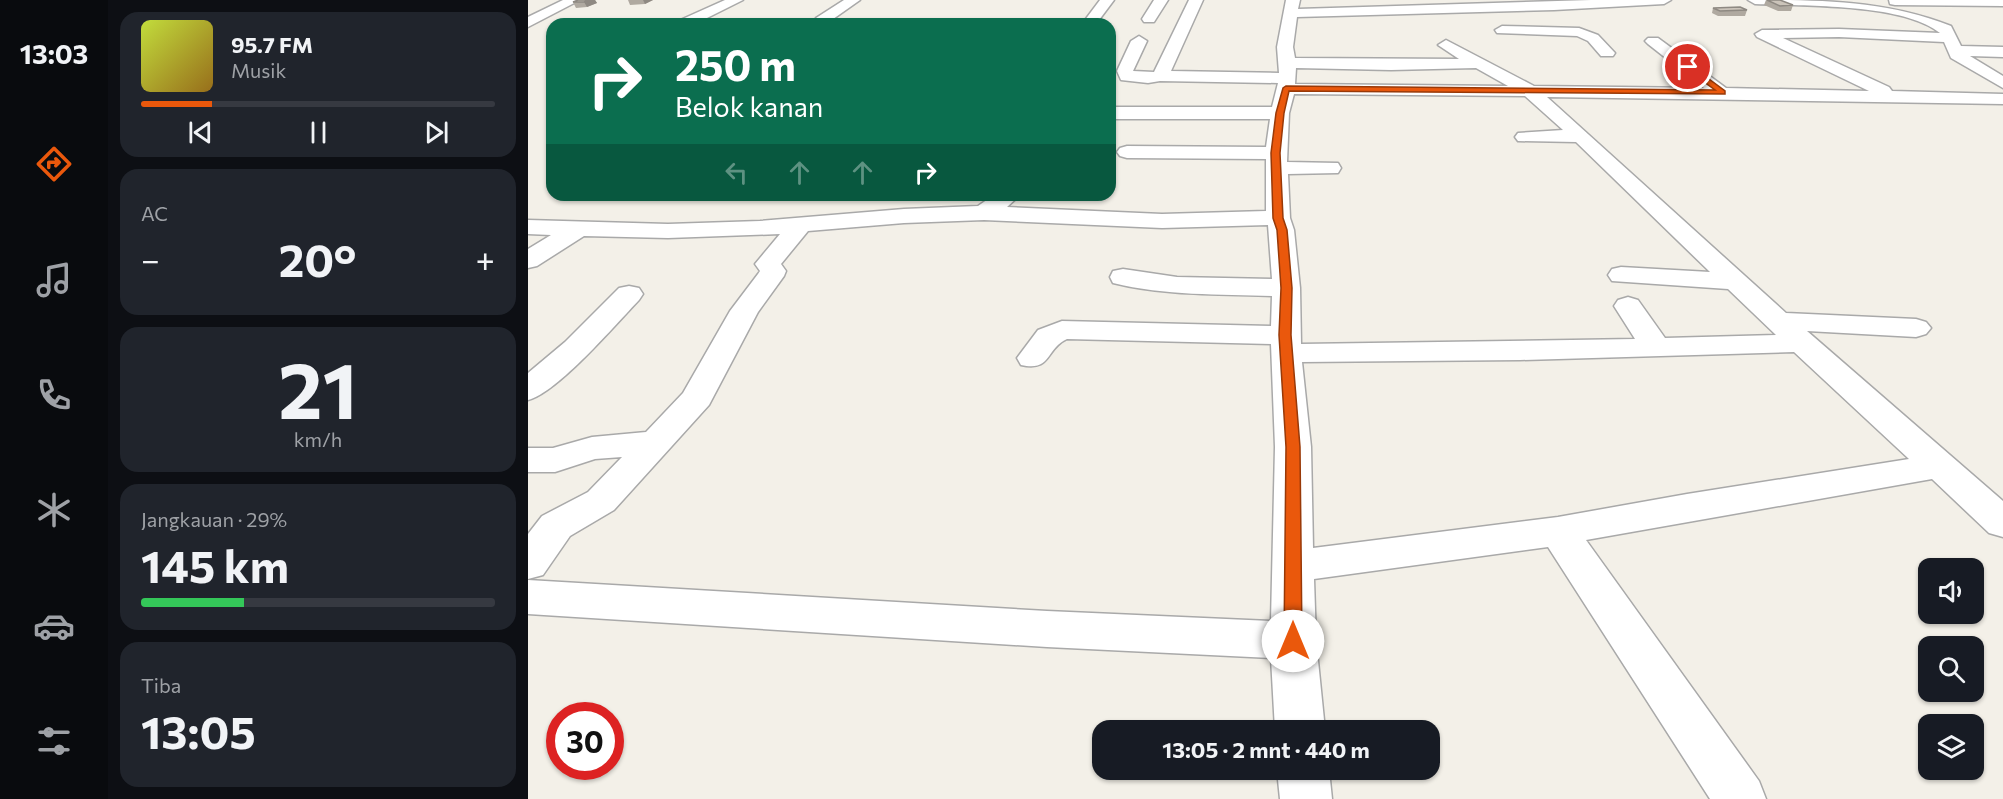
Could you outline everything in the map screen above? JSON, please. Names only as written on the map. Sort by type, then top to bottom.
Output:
[{"type":"street","points":[[528,23],[573,0]]},
{"type":"street","points":[[696,18],[736,0]]},
{"type":"street","points":[[826,18],[853,0]]},
{"type":"street","points":[[1094,18],[1107,0]]},
{"type":"street","points":[[1149,19],[1161,0]]},
{"type":"street","points":[[1160,76],[1196,0]]},
{"type":"street","points":[[1139,41],[1125,71],[1127,76],[1148,78],[1289,53],[1514,8],[1552,3],[1621,3],[1664,0]]},
{"type":"street","points":[[1755,0],[1846,4],[2003,2]]},
{"type":"street","points":[[1621,3],[1635,15]]},
{"type":"street","points":[[1846,4],[1882,8],[1912,15],[1946,29],[1952,45],[1977,69],[2003,83]]},
{"type":"street","points":[[1912,15],[1959,4]]},
{"type":"street","points":[[1514,8],[1543,30]]},
{"type":"street","points":[[1488,30],[1572,31],[1587,34],[1599,42],[1607,53]]},
{"type":"street","points":[[1894,96],[1762,34],[1839,33],[2003,52]]},
{"type":"street","points":[[1449,36],[1481,62],[1528,90],[1581,136],[1778,321],[2003,523]]},
{"type":"street","points":[[1653,40],[1722,93]]},
{"type":"street","points":[[1289,53],[1528,90],[2003,99]]},
{"type":"street","points":[[1289,53],[1276,161],[1278,218],[1282,230],[1286,288],[1286,344],[1293,447],[1293,641],[1299,720]]},
{"type":"street","points":[[1116,111],[1289,53],[1391,65],[1481,62]]},
{"type":"street","points":[[1525,137],[1581,136]]},
{"type":"street","points":[[1128,152],[1276,161],[1330,168]]},
{"type":"street","points":[[984,213],[1001,201]]},
{"type":"street","points":[[528,227],[668,231],[984,213],[1162,221],[1278,218]]},
{"type":"street","points":[[528,564],[556,526],[593,507],[705,388],[744,311],[771,276],[772,271],[768,264],[801,224]]},
{"type":"street","points":[[528,260],[580,228]]},
{"type":"street","points":[[1621,275],[1736,281]]},
{"type":"street","points":[[1123,277],[1177,285],[1286,288]]},
{"type":"street","points":[[528,390],[576,348],[629,294]]},
{"type":"street","points":[[1628,306],[1656,347]]},
{"type":"street","points":[[1778,321],[1916,328]]},
{"type":"street","points":[[1032,358],[1049,336],[1062,330],[1286,344],[1656,347],[1802,343]]},
{"type":"street","points":[[528,460],[555,460],[592,448],[656,442]]},
{"type":"street","points":[[1293,566],[1558,531],[1687,507],[1940,466]]},
{"type":"street","points":[[1558,531],[1740,799]]},
{"type":"street","points":[[528,597],[1035,629],[1293,641]]},
{"type":"street","points":[[1304,780],[1306,799]]},
{"type":"building","points":[[1767,0],[1780,0],[1793,5],[1780,6]]},
{"type":"building","points":[[1740,7],[1747,10],[1720,11],[1713,8]]},
{"type":"route","points":[[1293,641],[1293,447],[1285,335],[1286,288],[1282,230],[1278,218],[1276,153],[1280,113],[1286,88],[1722,93],[1688,67]]}]
